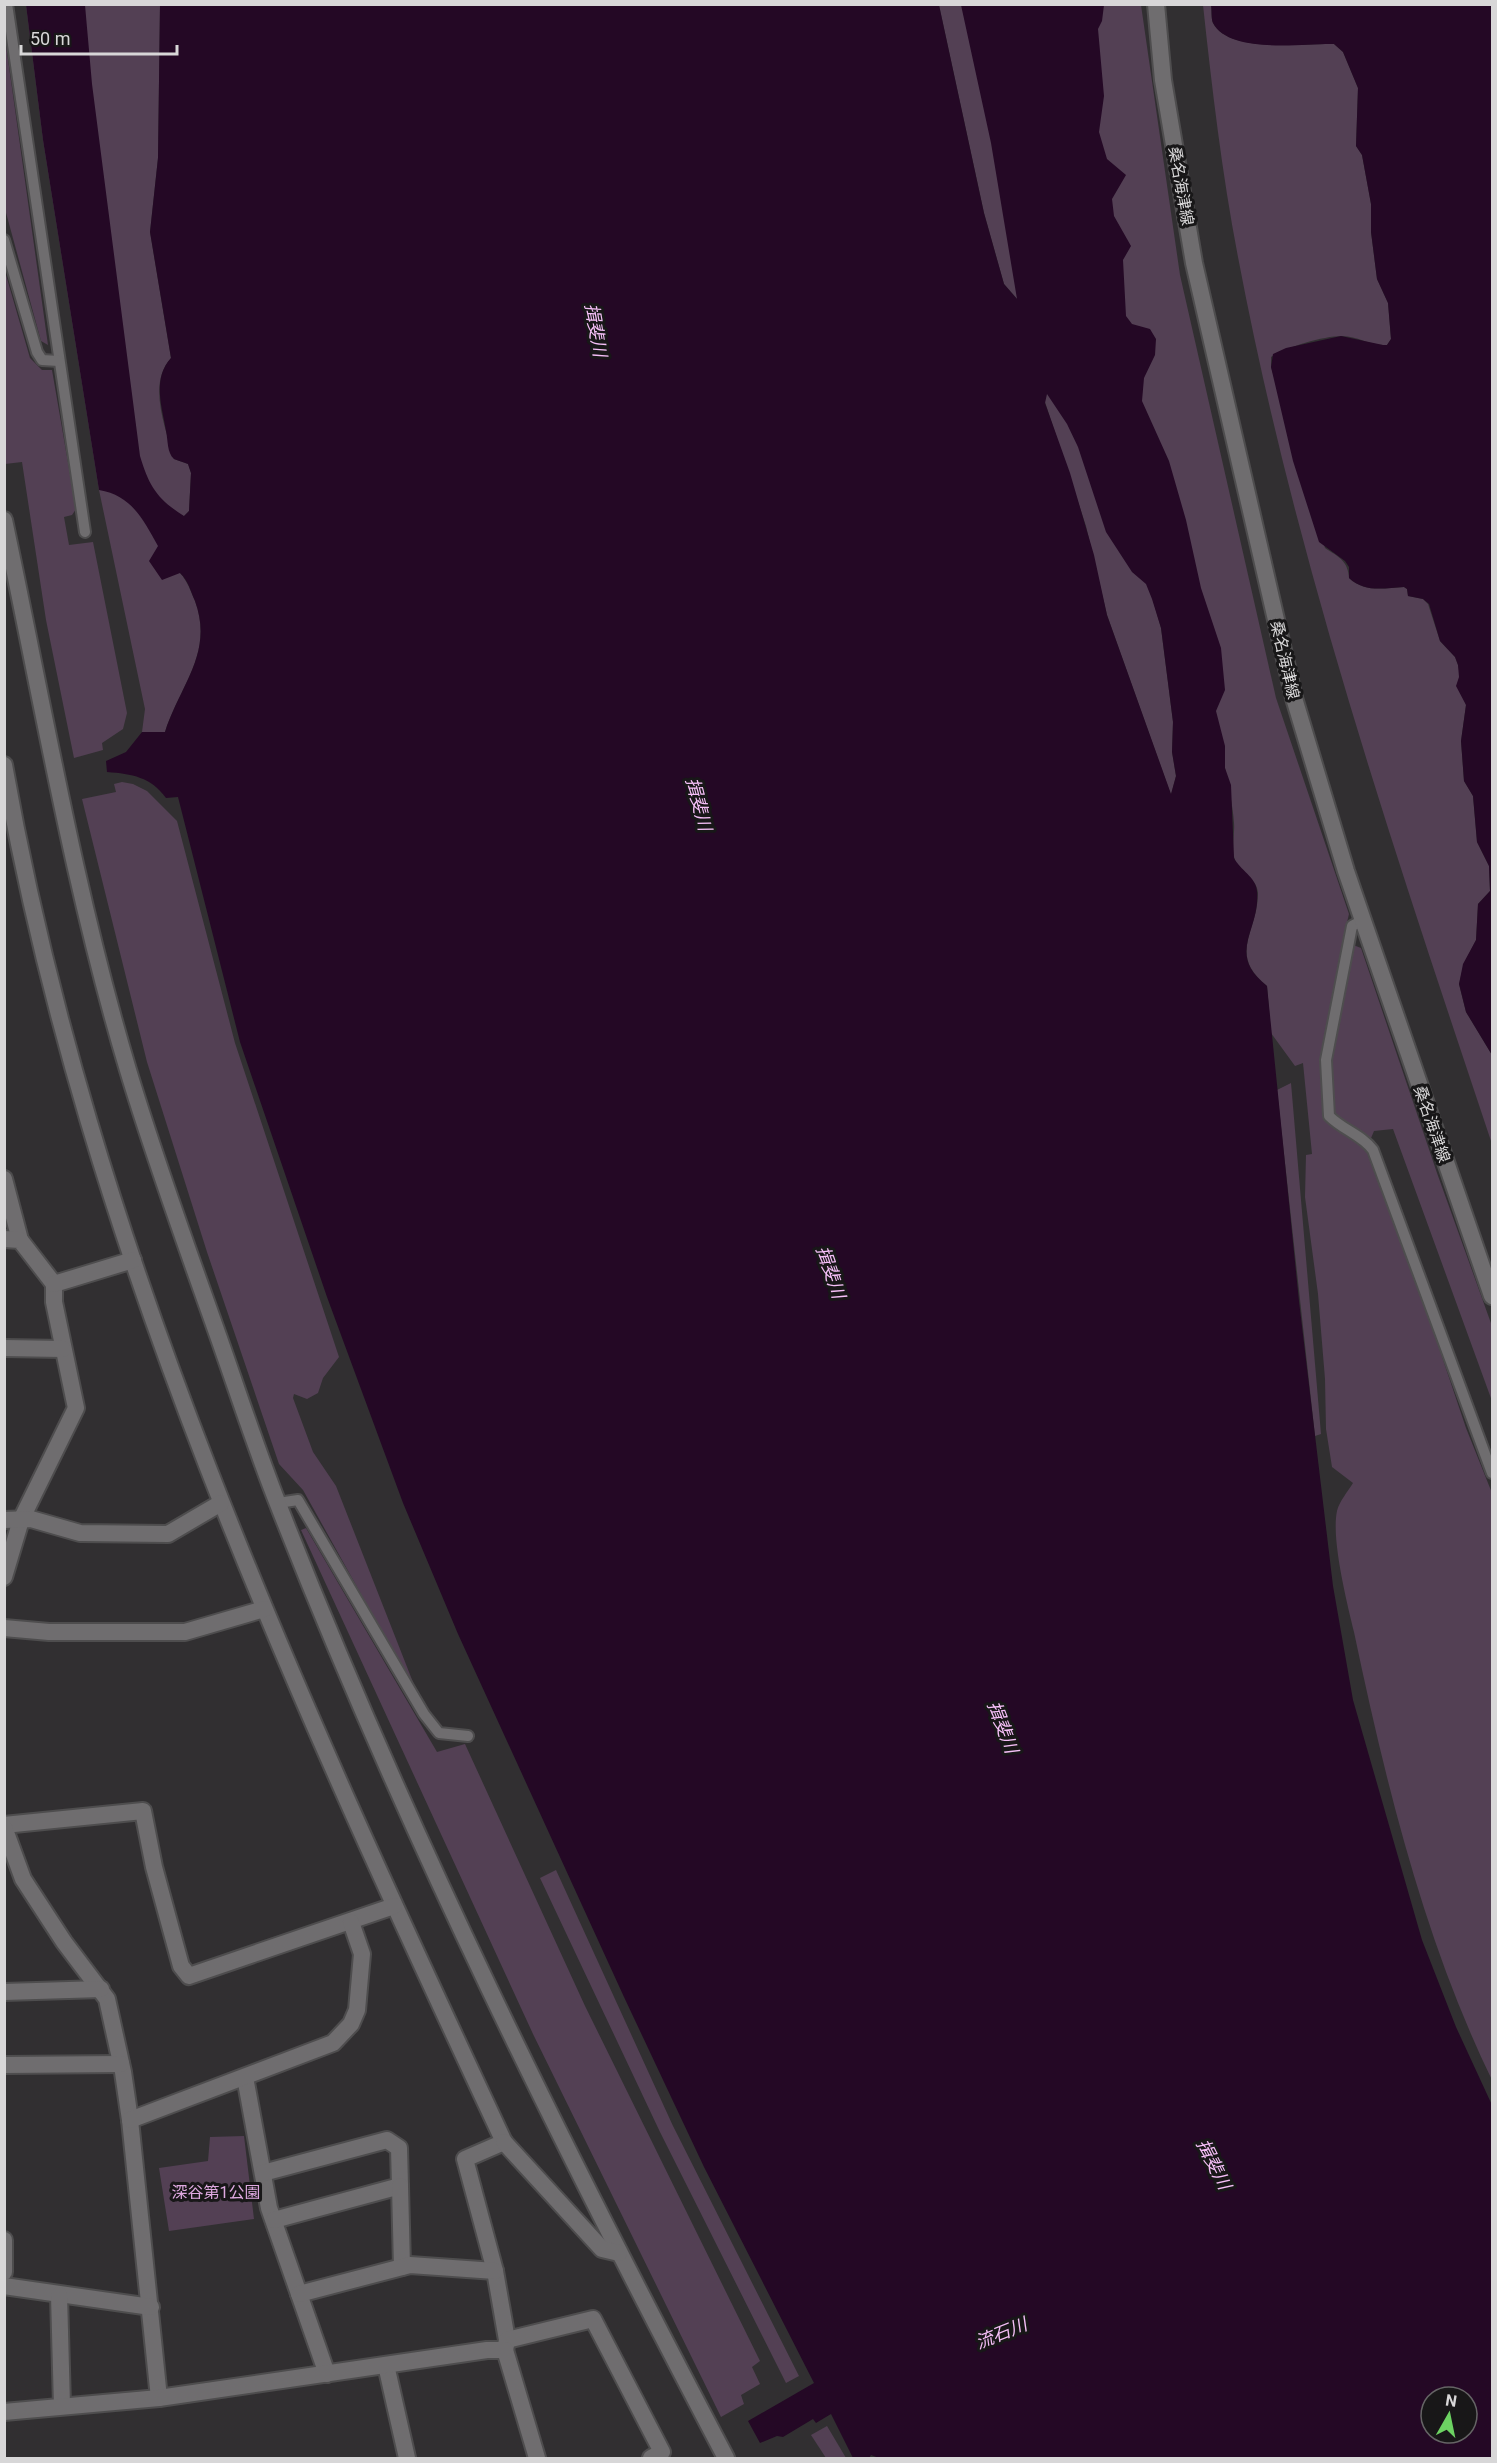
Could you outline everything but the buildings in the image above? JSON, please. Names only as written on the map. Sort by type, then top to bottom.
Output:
[{"type":"street","name":"桑名海津線","points":[[1156,4],[1162,80],[1194,263],[1294,698],[1363,920],[1492,1296]]},
{"type":"street","points":[[4,520],[71,852],[128,1072],[188,1252],[278,1503],[401,1796],[513,2037],[619,2253],[726,2458]]},
{"type":"street","points":[[4,765],[39,939],[74,1074],[133,1260],[221,1503],[264,1609],[394,1906],[504,2142],[602,2249],[619,2253]]},
{"type":"street","points":[[4,1179],[12,1240],[54,1284],[54,1302],[76,1408],[13,1520],[4,1577]]},
{"type":"street","points":[[54,1284],[133,1260]]},
{"type":"street","points":[[4,1348],[63,1349]]},
{"type":"street","points":[[13,1520],[31,1519],[80,1533],[168,1534],[221,1503]]},
{"type":"street","points":[[4,1628],[49,1632],[185,1632],[264,1609]]},
{"type":"street","points":[[159,2398],[151,2307],[129,2120],[121,2064],[107,1999],[64,1942],[23,1879],[4,1826],[143,1812],[154,1867],[181,1966],[189,1976],[394,1906]]},
{"type":"street","points":[[129,2120],[333,2043],[351,2024],[357,2010],[362,1954],[351,1922]]},
{"type":"street","points":[[4,1992],[100,1989]]},
{"type":"street","points":[[4,2065],[121,2064]]},
{"type":"street","points":[[245,2077],[269,2208],[327,2374]]},
{"type":"street","points":[[263,2173],[387,2140],[399,2148],[402,2267]]},
{"type":"street","points":[[504,2142],[465,2159],[495,2271],[506,2345],[537,2458]]},
{"type":"street","points":[[274,2220],[400,2186]]},
{"type":"street","points":[[4,2240],[7,2262],[4,2272]]},
{"type":"street","points":[[299,2294],[402,2267],[437,2266],[495,2271]]},
{"type":"street","points":[[4,2286],[151,2307]]},
{"type":"street","points":[[58,2295],[62,2406]]},
{"type":"street","points":[[4,2412],[159,2398],[487,2350],[593,2319],[662,2452],[651,2458]]},
{"type":"street","points":[[386,2365],[407,2458]]},
{"type":"lane","points":[[7,4],[85,532]]},
{"type":"lane","points":[[4,240],[37,352],[42,360],[59,361]]},
{"type":"lane","points":[[1363,920],[1352,926],[1326,1060],[1329,1116],[1339,1126],[1367,1142],[1373,1150],[1492,1473]]},
{"type":"lane","points":[[278,1503],[298,1500],[424,1714],[439,1733],[468,1736]]},
{"type":"green space","points":[[26,5],[160,5],[158,158],[150,232],[171,358],[164,369],[159,393],[163,421],[174,459],[188,464],[191,473],[189,511],[184,516],[180,573],[195,601],[200,620],[198,653],[165,732],[142,732],[145,709],[99,490],[43,140]]},
{"type":"green space","points":[[939,5],[980,5],[1161,628],[1173,722],[1172,752],[1176,776],[1171,795],[1107,615],[1086,526],[1045,402],[1018,300],[1004,284],[984,213]]},
{"type":"green space","points":[[1067,5],[1141,5],[1180,275],[1276,698],[1349,914],[1345,931],[1348,943],[1361,948],[1437,1173],[1492,1326],[1492,1401],[1393,1129],[1374,1131],[1366,1150],[1429,1318],[1466,1428],[1492,1493],[1492,2080],[1446,1972],[1410,1861],[1394,1804],[1344,1588],[1336,1538],[1337,1511],[1353,1483],[1332,1467],[1326,1429],[1325,1379],[1318,1294],[1305,1197],[1306,1155],[1312,1154],[1303,1063],[1295,1066],[1271,1033],[1267,986],[1255,974],[1249,963],[1248,942],[1257,907],[1258,893],[1255,883],[1240,869],[1234,856],[1232,802],[1225,768],[1127,381]]},
{"type":"green space","points":[[1203,5],[1211,5],[1213,23],[1222,33],[1235,39],[1269,45],[1334,44],[1343,52],[1358,88],[1356,146],[1362,155],[1371,204],[1371,232],[1377,279],[1388,303],[1391,339],[1387,345],[1342,336],[1315,340],[1271,357],[1271,367],[1325,548],[1342,560],[1347,567],[1349,578],[1355,583],[1368,588],[1404,587],[1407,589],[1408,596],[1423,599],[1428,604],[1440,641],[1455,657],[1458,665],[1466,705],[1461,741],[1464,781],[1473,796],[1477,842],[1489,866],[1490,891],[1478,904],[1476,940],[1464,964],[1459,984],[1466,1012],[1492,1055],[1492,1144],[1419,925],[1350,705],[1288,482],[1261,370],[1232,226]]},
{"type":"green space","points":[[5,38],[48,345],[41,341],[5,209]]},
{"type":"green space","points":[[4,268],[30,358],[42,370],[52,370],[76,509],[72,515],[64,517],[69,545],[93,542],[127,713],[123,729],[102,743],[103,750],[74,758],[46,620],[22,462],[5,464]]},
{"type":"green space","points":[[122,782],[133,784],[147,791],[177,821],[235,1043],[339,1357],[323,1378],[318,1393],[307,1399],[294,1394],[293,1398],[313,1452],[336,1486],[420,1700],[303,1490],[279,1464],[207,1252],[147,1062],[82,799],[116,792],[114,784]]},
{"type":"green space","points":[[1291,1083],[1321,1434],[1315,1436],[1277,1090]]},
{"type":"green space","points":[[306,1528],[437,1752],[465,1744],[585,2006],[760,2361],[752,2367],[760,2384],[741,2395],[744,2404],[721,2417],[533,2034],[301,1530]]},
{"type":"green space","points":[[556,1870],[673,2126],[799,2376],[786,2383],[660,2132],[540,1878]]},
{"type":"green space","name":"深谷第1公園","points":[[244,2136],[254,2219],[169,2231],[159,2168],[208,2161],[210,2137]]},
{"type":"green space","points":[[827,2426],[846,2458],[826,2458],[811,2435]]},
{"type":"water","points":[[26,5],[85,5],[92,84],[140,456],[155,491],[167,504],[184,516],[189,511],[191,473],[188,464],[174,459],[168,446],[160,384],[165,366],[171,358],[150,232],[158,158],[160,5],[939,5],[984,213],[1004,284],[1017,299],[991,143],[961,5],[1104,5],[1102,21],[1098,29],[1104,96],[1099,132],[1107,159],[1126,175],[1112,199],[1114,216],[1131,246],[1123,260],[1126,316],[1132,324],[1150,329],[1156,339],[1155,355],[1144,378],[1142,401],[1169,461],[1186,520],[1201,588],[1221,648],[1225,690],[1216,711],[1225,746],[1225,768],[1231,785],[1234,858],[1254,882],[1257,891],[1257,905],[1246,952],[1248,963],[1267,986],[1299,1301],[1333,1586],[1353,1700],[1422,1940],[1456,2027],[1492,2105],[1492,2458],[879,2458],[871,2455],[869,2458],[853,2458],[831,2414],[816,2423],[813,2419],[783,2437],[777,2436],[760,2443],[748,2421],[814,2383],[704,2167],[624,1997],[458,1634],[403,1503],[327,1297],[240,1042],[178,797],[166,798],[154,785],[140,778],[107,772],[106,761],[126,752],[142,732],[165,732],[198,653],[200,620],[195,601],[183,576],[180,573],[162,580],[149,561],[158,546],[135,510],[120,497],[99,490],[43,140]],"holes":[[[1047,394],[1067,424],[1078,447],[1106,532],[1132,572],[1146,584],[1161,628],[1173,722],[1172,752],[1176,776],[1171,794],[1107,615],[1094,555],[1070,473],[1045,403]]]},
{"type":"water","points":[[1211,5],[1492,5],[1492,1055],[1466,1012],[1459,984],[1463,964],[1476,940],[1478,904],[1490,891],[1489,866],[1477,842],[1473,796],[1464,781],[1461,741],[1466,705],[1456,686],[1459,677],[1458,665],[1455,657],[1440,641],[1429,604],[1423,599],[1408,596],[1407,589],[1404,587],[1368,588],[1355,583],[1349,578],[1349,567],[1345,561],[1319,542],[1293,461],[1271,367],[1273,354],[1286,348],[1341,336],[1383,345],[1387,345],[1391,339],[1388,303],[1377,279],[1371,232],[1371,204],[1362,155],[1356,146],[1358,88],[1343,52],[1334,44],[1269,45],[1235,40],[1222,33],[1213,23]]},
{"type":"water label","name":"揖斐川","points":[[596,330]]},
{"type":"water label","name":"揖斐川","points":[[699,804]]},
{"type":"water label","name":"揖斐川","points":[[831,1272]]},
{"type":"water label","name":"揖斐川","points":[[1003,1727]]},
{"type":"water label","name":"揖斐川","points":[[1214,2164]]},
{"type":"water label","name":"流石川","points":[[1001,2333]]}]
